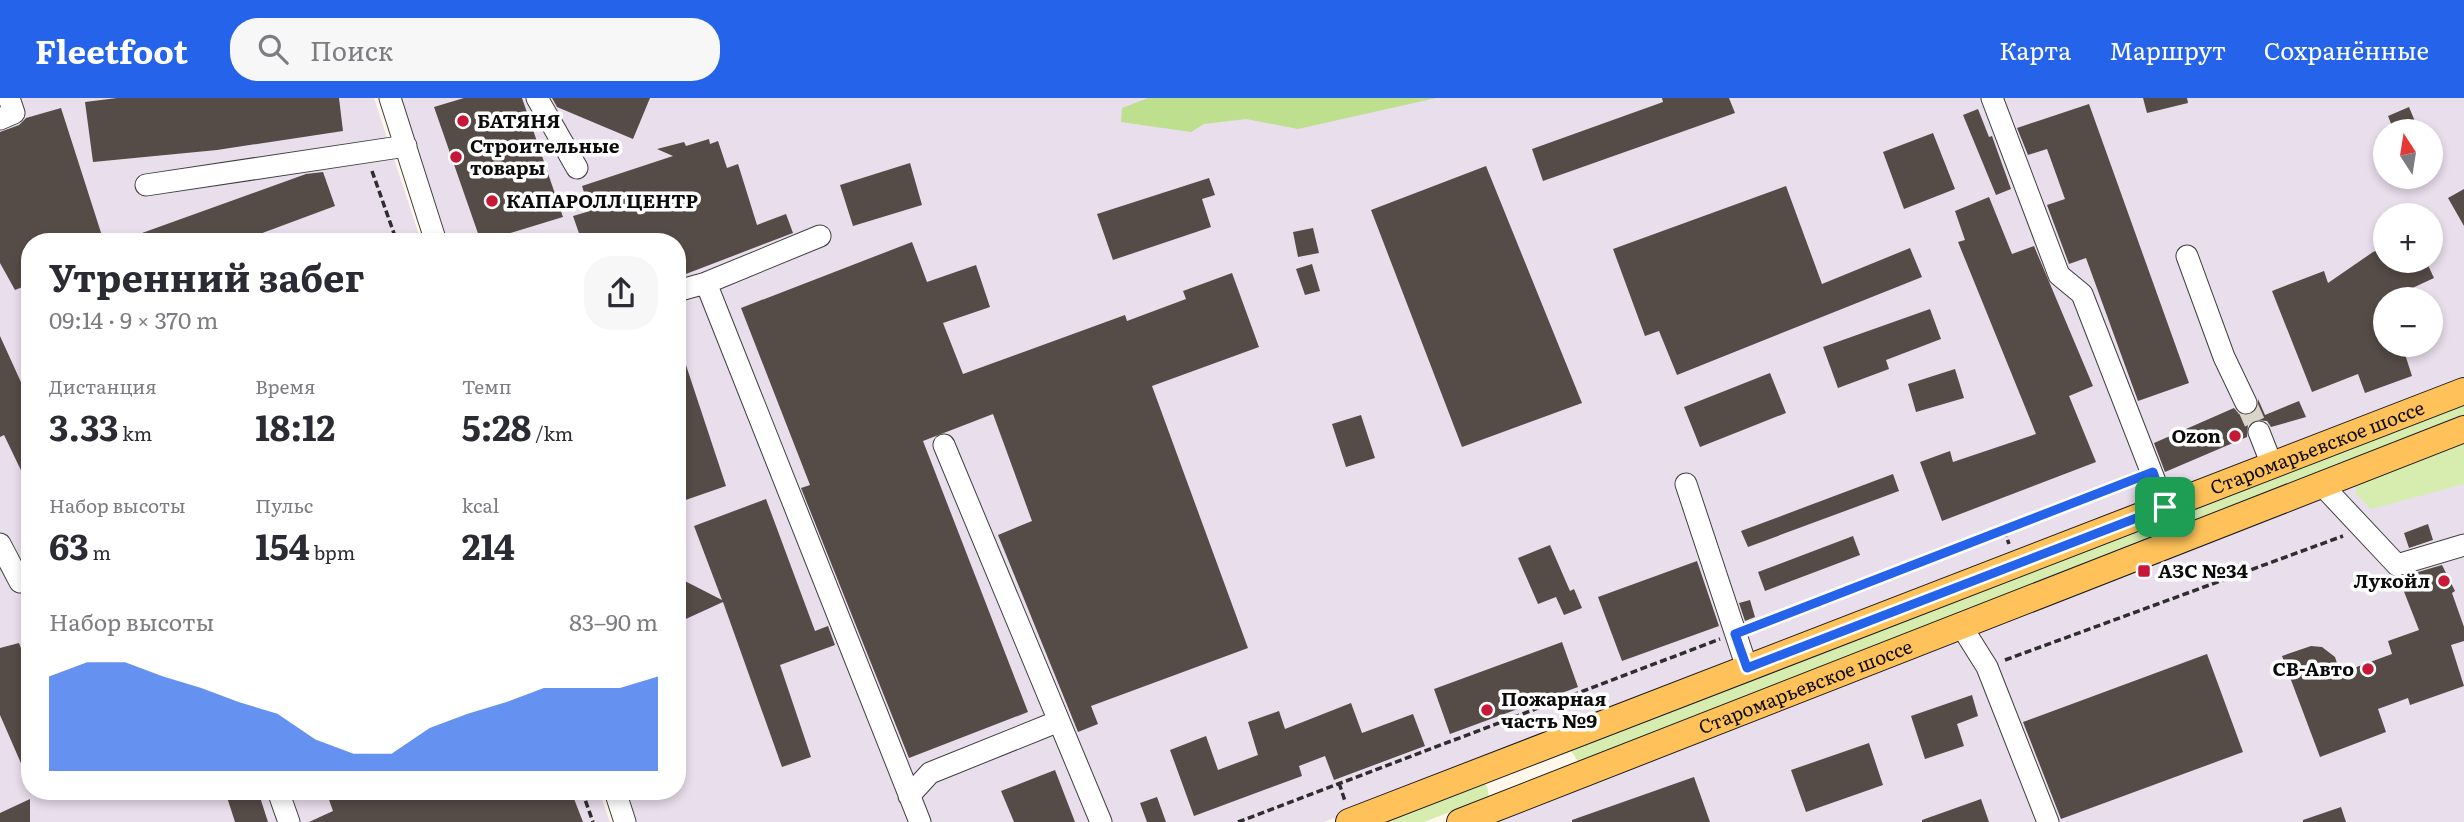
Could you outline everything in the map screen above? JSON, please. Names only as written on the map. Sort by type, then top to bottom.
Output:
[{"type":"main road","name":"Старомарьевское шоссе","points":[[1349,822],[2464,391]]},
{"type":"main road","name":"Старомарьевское шоссе","points":[[1460,822],[1960,624],[2464,429]]},
{"type":"main road","points":[[1513,759],[1528,796]]},
{"type":"street","points":[[0,119],[14,113],[9,98]]},
{"type":"street","points":[[537,98],[577,168]]},
{"type":"street","points":[[1992,98],[2059,275],[2082,294],[2165,507]]},
{"type":"street","points":[[397,100],[405,146],[433,233]]},
{"type":"street","points":[[146,185],[405,146]]},
{"type":"street","points":[[686,289],[706,283],[820,236]]},
{"type":"street","points":[[2187,256],[2224,357],[2246,404]]},
{"type":"street","points":[[706,283],[920,822]]},
{"type":"street","points":[[2259,432],[2272,466]]},
{"type":"street","points":[[944,445],[1101,822]]},
{"type":"street","points":[[1686,484],[1747,668]]},
{"type":"street","points":[[2321,484],[2397,565],[2464,545]]},
{"type":"street","points":[[0,544],[20,582]]},
{"type":"street","points":[[1960,624],[1987,667],[2048,822]]},
{"type":"street","points":[[909,796],[930,773],[1059,721]]},
{"type":"street","points":[[281,800],[289,822]]},
{"type":"street","points":[[618,800],[625,822]]},
{"type":"path","points":[[365,152],[394,233]]},
{"type":"path","points":[[1238,822],[2153,472]]},
{"type":"path","points":[[1987,667],[2228,580],[2362,528]]},
{"type":"path","points":[[585,800],[593,822]]},
{"type":"shaded area","points":[[0,98],[374,98],[418,233],[21,233],[21,800],[602,800],[610,822],[0,822]]},
{"type":"shaded area","points":[[401,98],[2464,98],[2464,383],[1324,822],[635,822],[628,800],[686,800],[686,233],[445,233]]},
{"type":"shaded area","points":[[2464,437],[2464,822],[1478,822]]},
{"type":"green space","points":[[1148,98],[1436,98],[1298,129],[1246,119],[1204,124],[1191,132],[1121,122],[1122,108]]},
{"type":"green space","points":[[2464,401],[2464,419],[1579,763],[1571,751],[1573,747]]},
{"type":"green space","points":[[2464,441],[2464,484],[2371,509],[2356,494],[2356,486],[2363,479]]},
{"type":"green space","points":[[1483,783],[1487,786],[1489,797],[1424,822],[1380,822]]},
{"type":"building","points":[[117,98],[339,98],[343,131],[217,150],[93,162],[85,102]]},
{"type":"building","points":[[464,98],[522,98],[563,217],[511,233],[478,233],[434,107]]},
{"type":"building","points":[[552,98],[650,98],[633,139],[557,107]]},
{"type":"building","points":[[1662,98],[1729,98],[1735,113],[1543,181],[1532,149],[1663,102]]},
{"type":"building","points":[[2143,98],[2187,98],[2188,103],[2147,113]]},
{"type":"building","points":[[2089,104],[2189,383],[2138,401],[2086,258],[2069,264],[2047,205],[2065,199],[2047,149],[2028,155],[2017,128]]},
{"type":"building","points":[[2409,107],[2414,119],[2389,119],[2388,116]]},
{"type":"building","points":[[61,108],[101,233],[21,233],[21,288],[15,290],[0,263],[0,132],[19,125],[26,118]]},
{"type":"building","points":[[1978,109],[1989,137],[1992,136],[2011,189],[1996,195],[1963,115]]},
{"type":"building","points":[[1933,133],[1955,189],[1904,209],[1883,152]]},
{"type":"building","points":[[709,139],[710,144],[718,141],[727,168],[738,164],[757,225],[786,214],[793,233],[686,274],[686,233],[579,233],[573,216],[590,211],[582,186],[673,156],[657,149],[684,142],[686,146]]},
{"type":"building","points":[[910,163],[922,205],[853,226],[840,185]]},
{"type":"building","points":[[1486,166],[1582,403],[1462,447],[1371,210]]},
{"type":"building","points":[[323,172],[335,206],[262,233],[142,233],[306,174]]},
{"type":"building","points":[[1209,178],[1215,195],[1202,199],[1211,227],[1113,260],[1097,214]]},
{"type":"building","points":[[1786,186],[1822,284],[1910,248],[1922,277],[1677,375],[1659,331],[1645,336],[1613,249]]},
{"type":"building","points":[[2464,189],[2464,226],[2448,198]]},
{"type":"building","points":[[1989,197],[2012,254],[2034,246],[2093,386],[2069,396],[2096,462],[1942,521],[1920,462],[1950,451],[1953,462],[2036,434],[1958,242],[1965,240],[1955,211]]},
{"type":"building","points":[[1313,228],[1319,253],[1298,257],[1293,232]]},
{"type":"building","points":[[912,242],[927,282],[976,265],[990,307],[943,323],[963,374],[1125,315],[1127,321],[1186,299],[1183,291],[1232,273],[1259,347],[1152,386],[1248,648],[1091,706],[1098,724],[1078,732],[998,535],[1032,521],[993,414],[923,441],[1028,712],[909,758],[801,488],[810,485],[741,308]]},
{"type":"building","points":[[2373,252],[2373,273],[2432,273],[2434,278],[2415,287],[2373,287],[2373,357],[2406,357],[2412,376],[2365,393],[2358,374],[2312,392],[2272,291],[2324,271],[2328,283]]},
{"type":"building","points":[[1312,264],[1320,291],[1305,295],[1296,269]]},
{"type":"building","points":[[1930,309],[1941,339],[1886,360],[1889,369],[1838,388],[1823,347]]},
{"type":"building","points":[[0,336],[21,382],[21,470],[4,435],[0,437]]},
{"type":"building","points":[[686,365],[726,486],[686,500]]},
{"type":"building","points":[[1955,369],[1964,398],[1916,412],[1908,384]]},
{"type":"building","points":[[1770,373],[1786,413],[1700,447],[1684,407]]},
{"type":"building","points":[[2258,399],[2265,415],[2299,401],[2306,417],[2271,427],[2267,421],[2255,420],[2248,424],[2247,437],[2165,472],[2154,443],[2234,408],[2239,414],[2251,415],[2257,410]]},
{"type":"building","points":[[1361,415],[1375,458],[1346,467],[1332,424]]},
{"type":"building","points":[[1893,474],[1899,491],[1748,547],[1741,531]]},
{"type":"building","points":[[766,499],[815,631],[828,626],[835,645],[780,665],[811,757],[782,767],[723,602],[686,619],[686,582],[722,600],[694,526]]},
{"type":"building","points":[[2428,524],[2433,540],[2409,548],[2404,533]]},
{"type":"building","points":[[1853,536],[1860,555],[1765,591],[1758,572]]},
{"type":"building","points":[[1550,545],[1570,591],[1574,589],[1582,608],[1564,615],[1556,597],[1538,604],[1518,558]]},
{"type":"building","points":[[1697,561],[1719,626],[1622,661],[1598,597]]},
{"type":"building","points":[[2442,565],[2455,591],[2452,593],[2464,627],[2464,641],[2451,645],[2464,686],[2410,705],[2408,698],[2378,709],[2386,732],[2320,757],[2282,656],[2311,646],[2322,647],[2335,657],[2340,673],[2392,654],[2388,641],[2419,630],[2403,589],[2422,582],[2418,572]]},
{"type":"building","points":[[1750,600],[1755,617],[1745,621],[1739,603]]},
{"type":"building","points":[[1562,642],[1578,687],[1450,734],[1434,689]]},
{"type":"building","points":[[19,643],[21,648],[21,763],[0,715],[0,648]]},
{"type":"building","points":[[2207,654],[2243,752],[2061,819],[2023,722]]},
{"type":"building","points":[[1972,695],[1978,716],[1957,724],[1964,746],[1925,759],[1911,716]]},
{"type":"building","points":[[1351,703],[1362,733],[1413,714],[1425,746],[1334,780],[1325,756],[1299,766],[1302,776],[1194,816],[1170,750],[1206,736],[1218,770],[1258,755],[1248,722],[1279,711],[1285,729]]},
{"type":"building","points":[[1869,743],[1883,785],[1806,812],[1791,770]]},
{"type":"building","points":[[1055,770],[1075,822],[1014,822],[1001,791]]},
{"type":"building","points":[[1694,777],[1710,822],[1572,822],[1572,820]]},
{"type":"building","points":[[1157,797],[1166,822],[1147,822],[1140,803]]},
{"type":"building","points":[[1981,799],[1989,822],[1922,822],[1922,820]]},
{"type":"building","points":[[30,800],[30,822],[0,822],[0,813]]},
{"type":"building","points":[[228,800],[261,800],[268,822],[235,822]]},
{"type":"building","points":[[329,800],[574,800],[583,822],[309,822],[333,811]]},
{"type":"building","points":[[2341,807],[2346,822],[2303,822],[2303,820]]},
{"type":"tunnel","points":[[2246,403],[2259,432]]},
{"type":"place","name":"БАТЯНЯ","points":[[463,121]]},
{"type":"place","name":"Строительные товары","points":[[456,157]]},
{"type":"place","name":"КАПАРОЛЛ ЦЕНТР","points":[[492,201]]},
{"type":"place","name":"Ozon","points":[[2235,436]]},
{"type":"place","name":"АЗС №34","points":[[2144,571]]},
{"type":"place","name":"Лукойл","points":[[2444,581]]},
{"type":"place","name":"СВ-Авто","points":[[2368,669]]},
{"type":"place","name":"Пожарная часть №9","points":[[1487,710]]},
{"type":"route","points":[[2153,472],[2165,507],[1747,668],[1735,634],[2153,472]]}]
